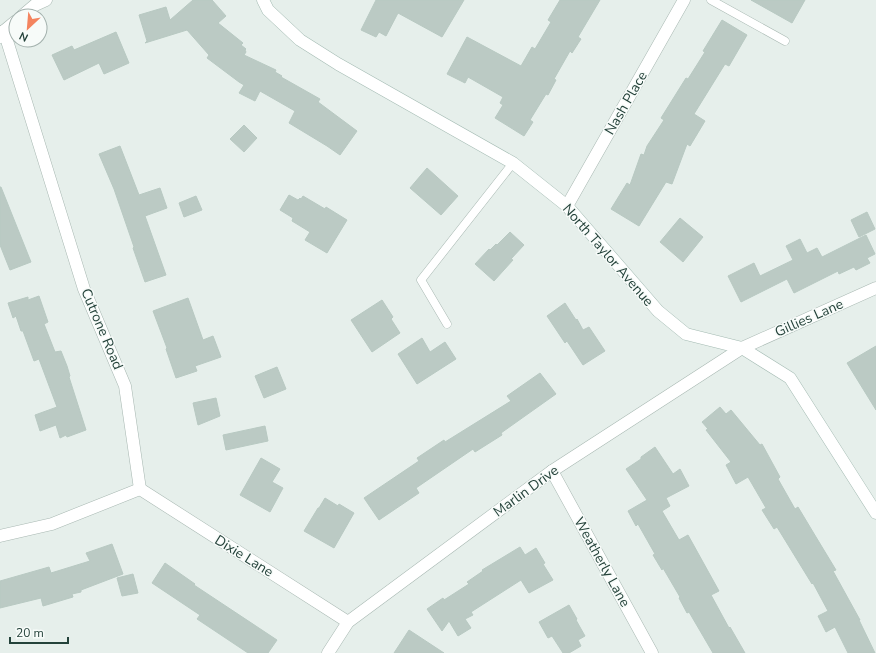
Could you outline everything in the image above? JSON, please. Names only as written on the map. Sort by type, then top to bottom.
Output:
[{"type":"street","points":[[31,8],[46,0]]},
{"type":"street","name":"North Taylor Avenue","points":[[263,0],[268,10],[300,40],[338,64],[513,163],[567,206],[658,311],[686,334],[742,348],[790,378],[876,513]]},
{"type":"street","name":"Nash Place","points":[[567,206],[684,0]]},
{"type":"street","name":"Cutrone Road","points":[[2,34],[84,289],[125,386],[140,489]]},
{"type":"street","name":"Gillies Lane","points":[[742,348],[876,288]]},
{"type":"street","name":"Marlin Drive","points":[[328,653],[348,622],[552,471],[742,348]]},
{"type":"street","name":"Weatherly Lane","points":[[552,471],[652,653]]},
{"type":"street","points":[[0,536],[52,524],[140,489]]},
{"type":"street","name":"Dixie Lane","points":[[140,489],[348,622]]},
{"type":"lane","points":[[711,0],[785,41]]},
{"type":"lane","points":[[447,324],[421,280],[513,163]]},
{"type":"building","points":[[193,0],[212,0],[226,16],[218,23],[243,43],[241,45],[246,49],[244,55],[276,70],[275,72],[282,76],[281,77],[320,99],[318,102],[357,131],[340,155],[289,123],[295,111],[260,91],[255,101],[239,93],[244,85],[207,58],[209,55],[187,30],[145,43],[147,41],[139,15],[166,7],[170,20]]},
{"type":"building","points":[[376,0],[464,0],[442,37],[398,13],[386,36],[379,32],[376,37],[361,30]]},
{"type":"building","points":[[560,0],[600,0],[578,37],[581,39],[572,53],[570,51],[554,79],[556,80],[548,95],[546,94],[530,120],[533,122],[524,136],[495,118],[503,105],[500,103],[503,97],[468,77],[465,83],[447,74],[467,37],[521,66],[532,47],[535,49],[551,22],[548,20]]},
{"type":"building","points":[[751,0],[805,0],[792,23]]},
{"type":"building","points":[[722,20],[747,35],[729,66],[725,64],[694,114],[705,121],[690,146],[687,144],[672,184],[666,182],[639,226],[611,209],[627,183],[630,185],[641,154],[644,155],[647,146],[664,120],[661,118],[686,78],[688,79],[705,52],[703,51]]},
{"type":"building","points":[[116,32],[129,63],[104,74],[99,63],[64,80],[52,55],[72,46],[74,50]]},
{"type":"building","points":[[244,125],[257,138],[244,152],[230,139]]},
{"type":"building","points":[[120,146],[139,195],[160,188],[167,208],[145,216],[166,275],[145,282],[114,189],[99,154]]},
{"type":"building","points":[[427,168],[458,196],[441,215],[410,188]]},
{"type":"building","points":[[0,187],[31,262],[10,270],[0,245]]},
{"type":"building","points":[[289,195],[298,200],[303,196],[325,209],[326,207],[347,220],[327,253],[305,240],[310,232],[292,221],[293,218],[280,210]]},
{"type":"building","points":[[196,196],[202,210],[184,217],[179,203]]},
{"type":"building","points":[[867,212],[875,229],[859,237],[851,220]]},
{"type":"building","points":[[680,218],[703,237],[683,262],[660,242]]},
{"type":"building","points":[[510,232],[524,245],[494,281],[475,264],[489,249],[490,250],[496,244],[497,245]]},
{"type":"building","points":[[866,235],[875,254],[867,258],[870,263],[856,270],[854,267],[839,274],[838,271],[794,293],[787,279],[741,302],[728,276],[754,263],[760,276],[793,260],[786,246],[800,239],[807,253],[817,248],[822,257]]},
{"type":"building","points":[[39,296],[48,322],[44,324],[55,352],[61,351],[67,366],[69,377],[86,430],[67,437],[66,435],[60,438],[56,425],[40,431],[35,415],[57,407],[39,359],[34,361],[23,331],[21,331],[16,316],[13,318],[8,303],[28,297],[28,300]]},
{"type":"building","points":[[188,298],[203,340],[213,336],[221,357],[195,366],[197,371],[176,378],[166,349],[167,348],[153,311]]},
{"type":"building","points":[[382,300],[393,317],[391,319],[400,333],[372,352],[351,320]]},
{"type":"building","points":[[565,303],[583,330],[589,327],[605,351],[583,365],[567,341],[565,343],[547,316]]},
{"type":"building","points":[[422,338],[430,352],[445,342],[456,359],[417,384],[398,354]]},
{"type":"building","points":[[876,346],[876,410],[847,363]]},
{"type":"building","points":[[277,367],[286,389],[264,398],[255,376]]},
{"type":"building","points":[[540,373],[556,394],[501,433],[502,435],[475,452],[473,449],[416,488],[419,493],[379,520],[364,498],[419,461],[417,458],[444,440],[445,442],[511,401],[507,396]]},
{"type":"building","points":[[216,398],[220,416],[198,425],[193,403]]},
{"type":"building","points":[[720,407],[726,414],[731,410],[760,445],[762,444],[780,477],[778,479],[795,509],[798,507],[836,570],[833,571],[860,620],[875,653],[848,653],[835,627],[826,632],[818,616],[828,611],[813,583],[812,584],[777,527],[774,529],[762,510],[766,508],[748,477],[736,484],[726,465],[731,462],[706,430],[708,429],[702,422]]},
{"type":"building","points":[[265,426],[268,441],[226,450],[223,435]]},
{"type":"building","points":[[655,447],[673,474],[680,469],[689,486],[666,498],[670,506],[662,511],[679,540],[688,535],[719,591],[711,595],[745,653],[713,653],[689,612],[687,613],[679,598],[680,597],[663,568],[662,570],[653,555],[655,554],[638,524],[636,526],[628,511],[647,500],[626,469]]},
{"type":"building","points":[[261,458],[280,469],[272,482],[283,488],[270,512],[240,495]]},
{"type":"building","points":[[325,498],[354,513],[334,548],[304,531]]},
{"type":"building","points":[[112,544],[123,574],[81,590],[81,592],[72,594],[73,597],[43,606],[41,598],[0,608],[0,581],[49,567],[51,573],[90,561],[86,553]]},
{"type":"building","points":[[520,547],[525,555],[536,548],[545,563],[543,564],[553,580],[529,593],[521,580],[471,612],[473,615],[465,619],[471,628],[458,636],[449,621],[442,631],[427,609],[443,598],[444,600],[469,584],[467,582],[483,571],[482,570]]},
{"type":"building","points":[[165,563],[195,584],[194,585],[277,640],[268,653],[248,653],[197,619],[200,615],[152,583]]},
{"type":"building","points":[[133,574],[138,593],[122,596],[117,578]]},
{"type":"building","points":[[569,605],[585,636],[578,640],[581,646],[569,653],[563,653],[552,636],[548,638],[539,622]]},
{"type":"building","points":[[409,630],[444,653],[394,653]]}]
